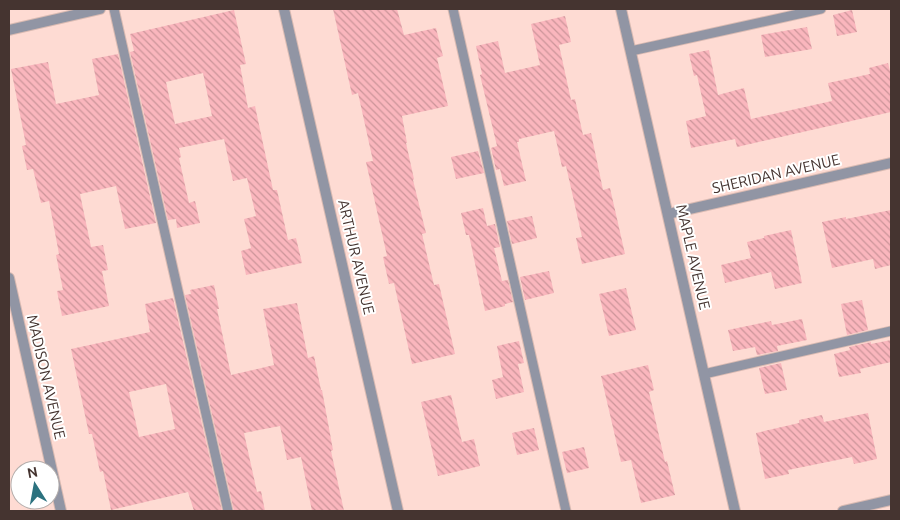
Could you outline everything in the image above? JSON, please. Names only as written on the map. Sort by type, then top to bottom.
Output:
[{"type":"street","points":[[9,30],[100,9]]},
{"type":"street","name":"ARTHUR AVENUE","points":[[284,9],[398,511]]},
{"type":"street","name":"MAPLE AVENUE","points":[[622,9],[735,511]]},
{"type":"street","name":"SHERIDAN AVENUE","points":[[668,214],[891,163]]},
{"type":"street","name":"MADISON AVENUE","points":[[9,278],[61,511]]},
{"type":"street","points":[[843,511],[891,500]]},
{"type":"lane","points":[[114,9],[228,511]]},
{"type":"lane","points":[[453,9],[566,511]]},
{"type":"lane","points":[[631,51],[821,9]]},
{"type":"lane","points":[[704,374],[891,331]]},
{"type":"building","points":[[333,9],[397,9],[404,35],[436,28],[443,56],[437,58],[448,106],[402,116],[413,180],[426,233],[422,234],[434,285],[439,284],[455,354],[412,364],[394,283],[389,284],[383,257],[387,256],[366,162],[373,161],[358,93],[352,95]]},
{"type":"building","points":[[234,10],[246,64],[240,65],[248,108],[255,106],[273,190],[277,190],[288,240],[296,238],[302,263],[246,275],[241,251],[251,248],[244,219],[256,216],[247,178],[233,181],[224,139],[179,148],[181,157],[179,158],[189,203],[195,201],[200,223],[177,228],[176,219],[168,220],[130,52],[134,51],[130,34]],"holes":[[[203,73],[212,116],[175,124],[166,82]]]},
{"type":"building","points":[[852,10],[857,32],[837,36],[833,15]]},
{"type":"building","points":[[565,16],[571,42],[559,45],[571,100],[575,99],[583,135],[591,133],[603,190],[610,188],[625,254],[582,264],[576,238],[582,237],[566,166],[562,167],[554,131],[519,139],[519,142],[517,142],[526,181],[504,186],[500,169],[496,170],[491,148],[497,146],[480,75],[482,74],[476,46],[498,41],[505,73],[540,65],[531,24]]},
{"type":"building","points":[[807,27],[812,49],[765,57],[761,35]]},
{"type":"building","points":[[709,50],[718,95],[744,88],[751,119],[832,101],[828,83],[870,74],[869,68],[888,63],[891,75],[891,112],[737,147],[735,139],[691,148],[686,121],[706,116],[697,75],[694,76],[689,54]]},
{"type":"building","points":[[118,54],[156,223],[125,229],[116,186],[80,194],[91,247],[103,245],[108,270],[102,271],[109,306],[62,316],[57,291],[63,290],[56,255],[59,254],[49,201],[41,203],[33,169],[27,170],[22,146],[26,145],[11,69],[48,62],[56,104],[99,95],[92,59]]},
{"type":"building","points":[[478,151],[484,173],[456,179],[451,157]]},
{"type":"building","points":[[483,208],[487,226],[495,224],[500,247],[494,248],[502,281],[508,280],[513,302],[485,311],[469,235],[466,235],[461,213]]},
{"type":"building","points":[[891,210],[891,265],[875,269],[873,259],[832,268],[822,222]]},
{"type":"building","points":[[532,216],[537,238],[512,244],[507,221]]},
{"type":"building","points":[[791,230],[802,283],[775,289],[771,272],[725,283],[721,265],[751,258],[747,242]]},
{"type":"building","points":[[549,271],[554,293],[525,300],[520,277]]},
{"type":"building","points":[[214,285],[219,309],[217,309],[231,375],[274,365],[263,309],[297,303],[308,358],[314,356],[322,390],[333,450],[331,451],[344,511],[312,511],[301,457],[287,460],[280,426],[244,433],[257,492],[261,491],[265,511],[234,511],[185,295],[191,294],[190,290]]},
{"type":"building","points":[[626,288],[636,330],[609,336],[599,294]]},
{"type":"building","points":[[173,298],[222,511],[194,511],[188,492],[111,510],[103,471],[100,472],[92,434],[89,434],[71,349],[150,332],[145,304]],"holes":[[[166,384],[175,429],[139,437],[129,392]]]},
{"type":"building","points":[[862,300],[868,330],[847,335],[841,304]]},
{"type":"building","points":[[802,319],[807,340],[777,346],[778,351],[757,355],[755,347],[733,351],[728,330],[771,321],[772,325]]},
{"type":"building","points":[[891,340],[891,362],[860,369],[861,373],[839,377],[834,354],[850,350],[849,347]]},
{"type":"building","points":[[519,341],[524,363],[518,364],[524,392],[496,399],[492,380],[503,377],[497,346]]},
{"type":"building","points":[[781,363],[787,390],[765,394],[759,368]]},
{"type":"building","points":[[648,365],[654,390],[649,392],[665,462],[667,461],[675,495],[641,503],[631,460],[621,462],[601,376]]},
{"type":"building","points":[[451,395],[462,442],[474,439],[480,466],[438,476],[421,402]]},
{"type":"building","points":[[868,413],[877,459],[854,464],[852,457],[788,470],[789,474],[765,479],[756,433],[799,423],[799,420],[822,415],[824,422]]},
{"type":"building","points":[[534,428],[539,450],[517,455],[512,433]]},
{"type":"building","points":[[584,447],[589,468],[567,473],[562,452]]}]
